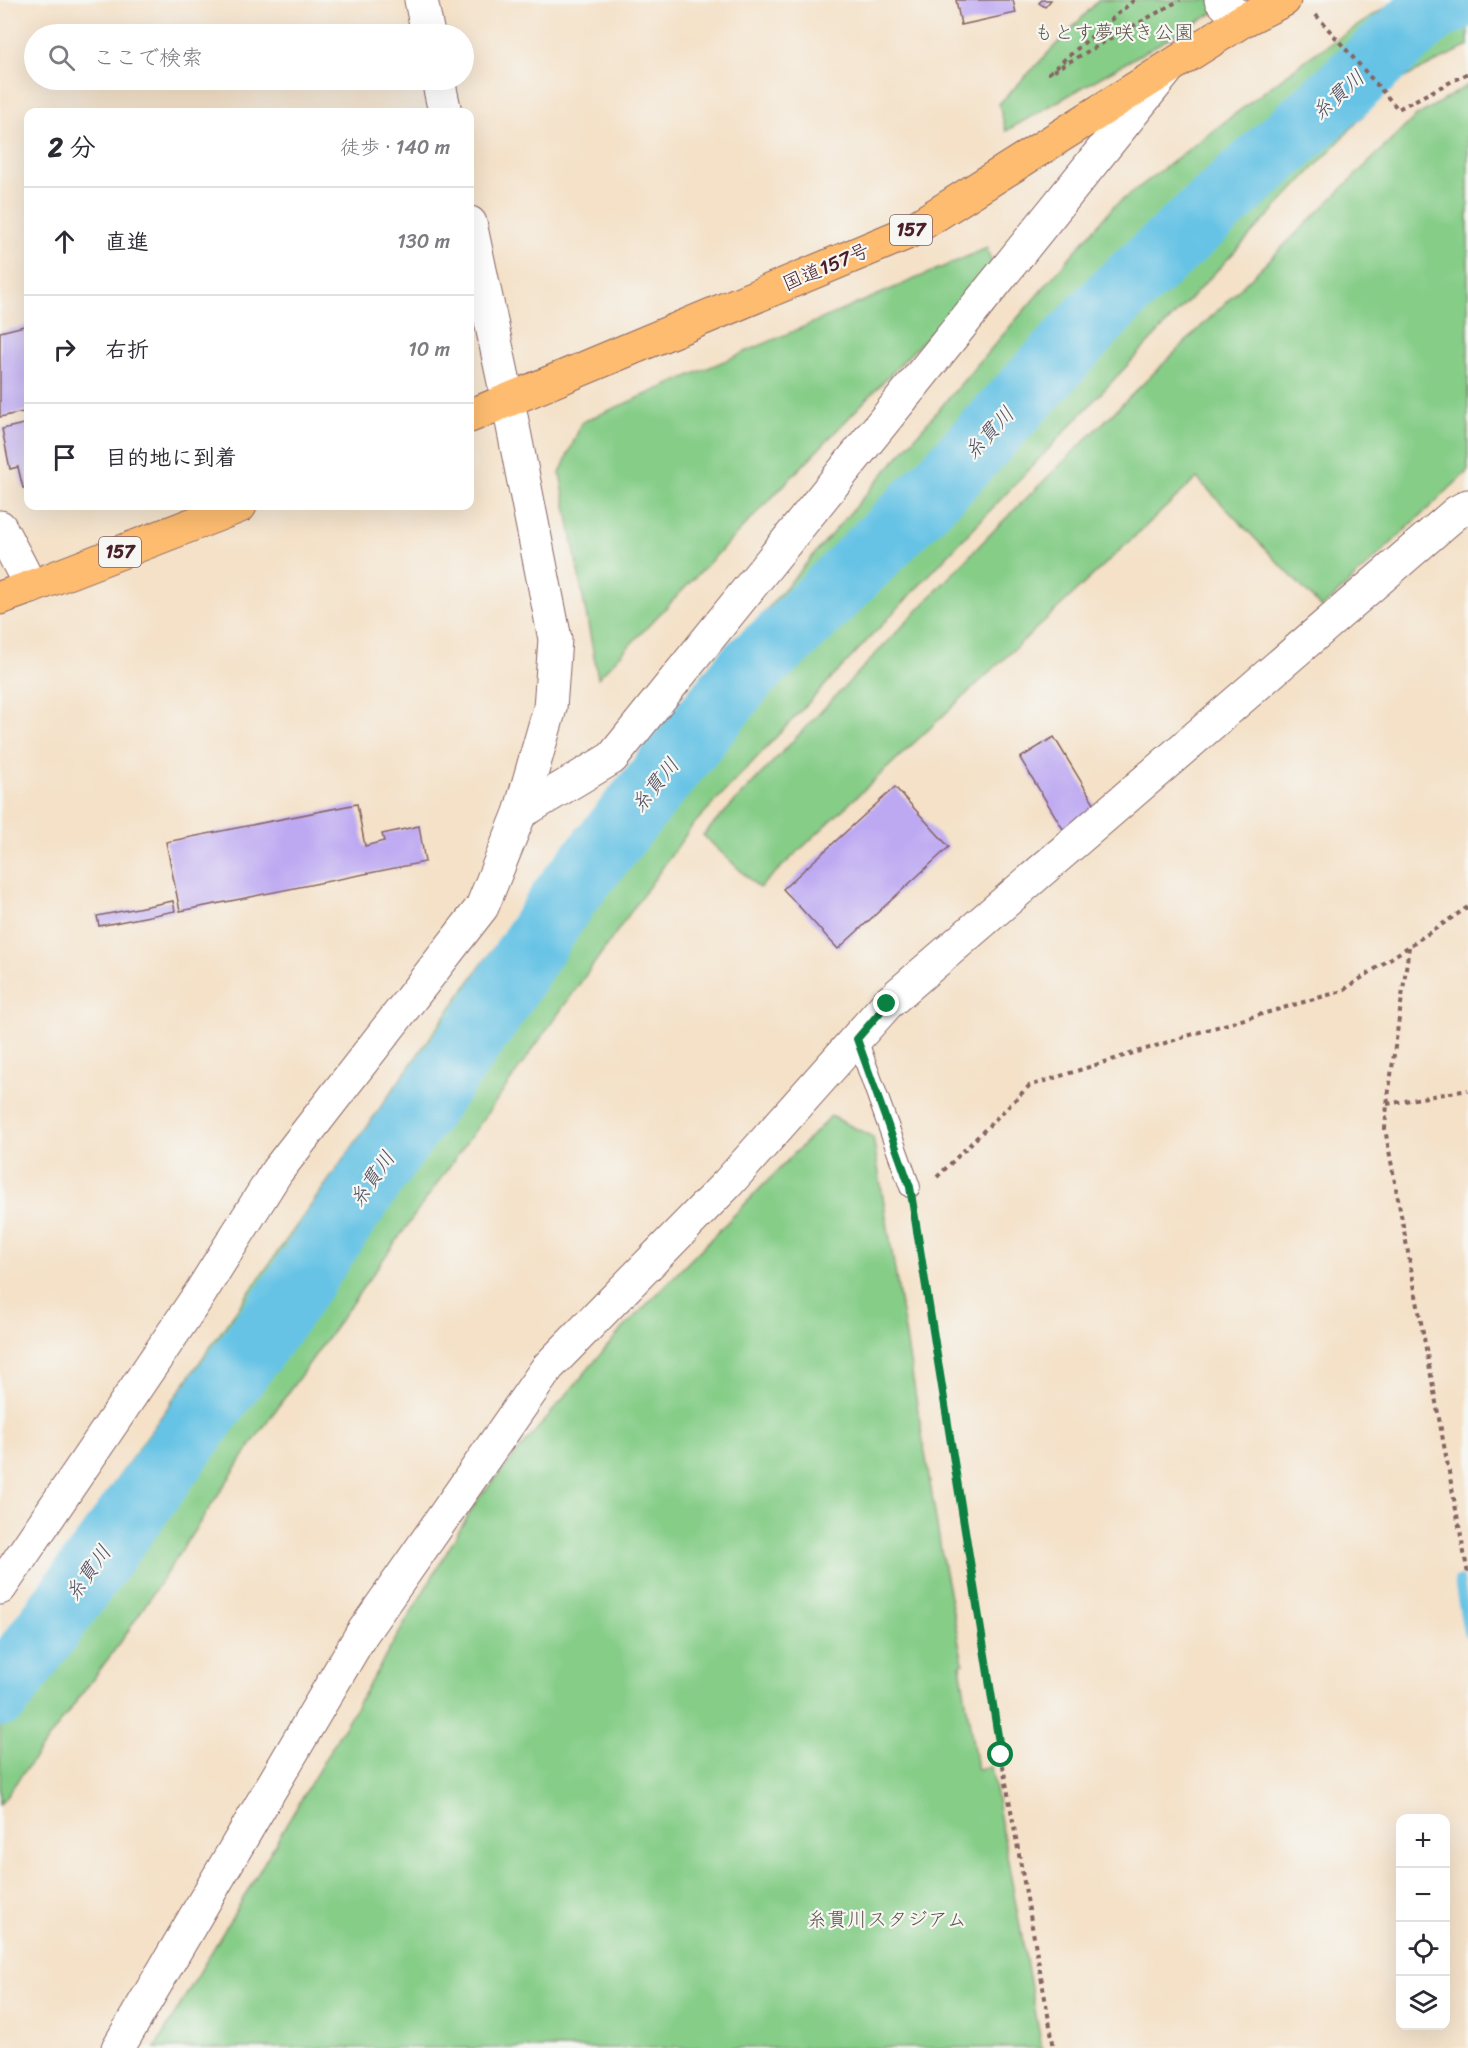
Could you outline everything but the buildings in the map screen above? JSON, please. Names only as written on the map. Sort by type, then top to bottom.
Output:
[{"type":"highway","name":"国道157号","points":[[474,414],[907,233],[1171,66],[1232,11],[1296,4]]},
{"type":"highway","name":"157","points":[[0,598],[230,510]]},
{"type":"street","points":[[421,0],[426,24]]},
{"type":"street","points":[[520,813],[612,758],[1171,66]]},
{"type":"street","points":[[440,90],[444,108]]},
{"type":"street","points":[[0,1588],[199,1295],[277,1172],[482,907],[520,813],[550,708],[555,639],[474,242]]},
{"type":"street","points":[[118,2048],[361,1635],[548,1367],[728,1183],[887,1004],[1457,512],[1468,506]]},
{"type":"street","points":[[0,527],[31,587]]},
{"type":"lane","points":[[857,1039],[910,1187]]},
{"type":"path","points":[[1134,0],[1050,73],[1180,0]]},
{"type":"path","points":[[1296,4],[1334,36],[1398,109],[1468,73]]},
{"type":"path","points":[[1054,2048],[1001,1755],[910,1187],[939,1176],[1029,1086],[1203,1031],[1342,991],[1468,907]]},
{"type":"path","points":[[1409,946],[1385,1129],[1468,1574]]},
{"type":"path","points":[[1387,1104],[1468,1090]]},
{"type":"green space","name":"もとす夢咲き公園","points":[[1099,0],[1236,0],[1006,131],[999,104]]},
{"type":"green space","points":[[1397,0],[1468,0],[1468,46],[1394,83],[692,826],[253,1442],[122,1640],[0,1804],[0,1644],[577,830],[1113,207],[1311,56]]},
{"type":"green space","points":[[1468,85],[1468,471],[1322,608],[1197,478],[759,888],[703,835],[1000,524],[1415,117]]},
{"type":"green space","points":[[987,248],[993,268],[598,678],[560,473],[582,422]]},
{"type":"green space","name":"糸貫川スタジアム","points":[[831,1116],[873,1137],[943,1562],[963,1663],[960,1665],[977,1769],[991,1767],[1042,2048],[155,2048],[478,1499],[617,1335]]},
{"type":"waterway","name":"糸貫川","points":[[0,1694],[287,1301],[373,1175],[486,1019],[565,896],[748,670],[798,626],[946,479],[1115,297],[1431,10],[1453,0]]},
{"type":"waterway","points":[[1459,1581],[1468,1633]]},
{"type":"route","points":[[887,1004],[857,1039],[910,1187],[1001,1755]]}]
